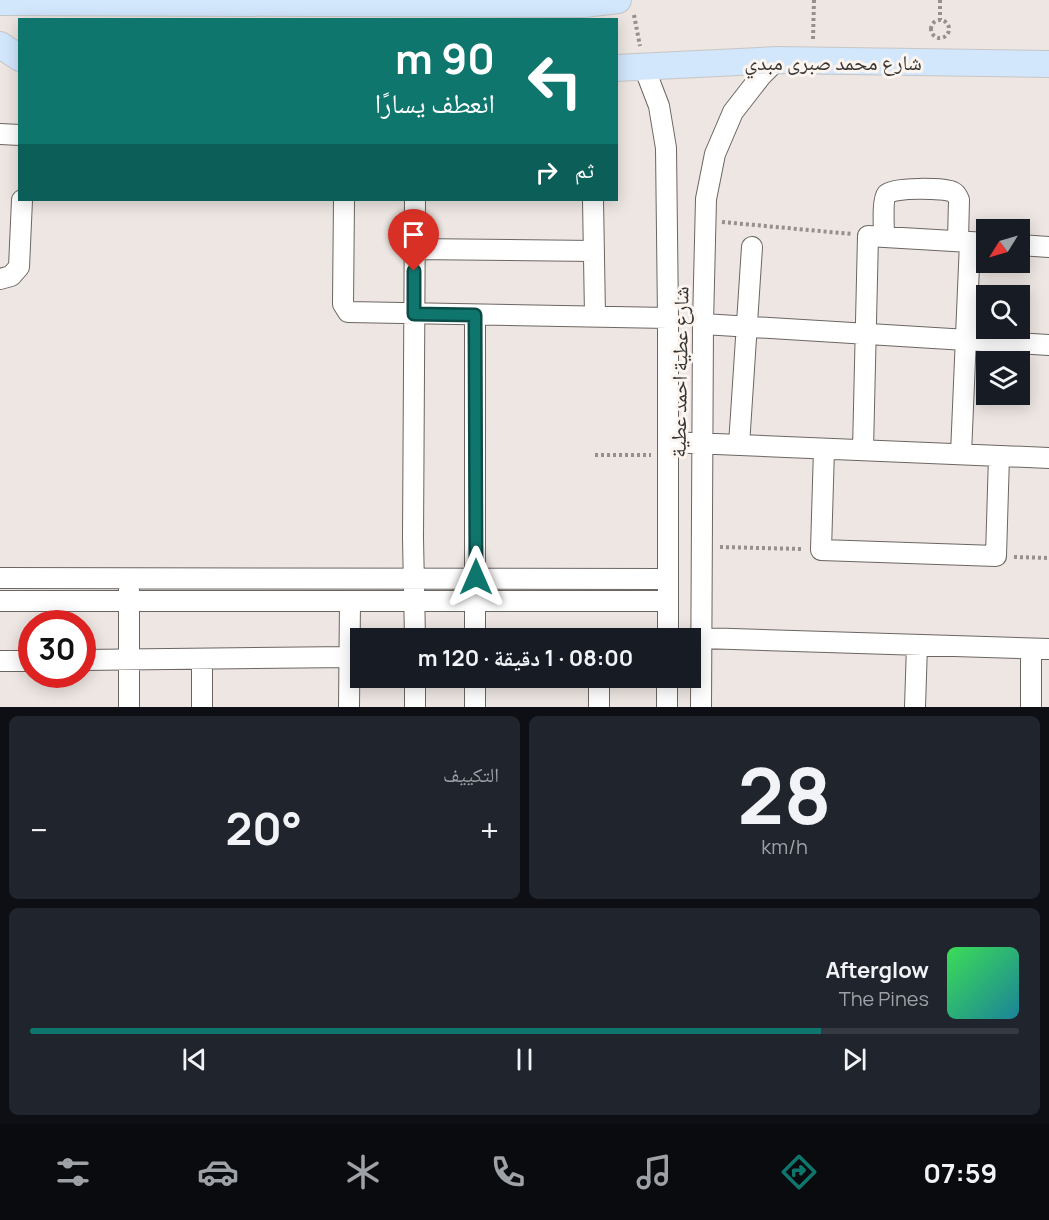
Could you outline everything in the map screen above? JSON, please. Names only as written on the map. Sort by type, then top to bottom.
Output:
[{"type":"main road","points":[[0,2],[303,1],[626,6]]},
{"type":"main road","points":[[0,45],[18,57]]},
{"type":"main road","name":"شارع محمد صبرى مبدي","points":[[618,68],[777,60],[1049,64]]},
{"type":"main road","points":[[0,65],[18,65]]},
{"type":"street","name":"شارع عطية احمد عطية","points":[[701,707],[703,324],[705,222],[709,176],[723,132],[746,93],[777,60]]},
{"type":"street","name":"شارع عطية احمد عطية","points":[[644,67],[659,106],[666,148],[668,628]]},
{"type":"street","points":[[0,135],[18,135]]},
{"type":"street","points":[[863,450],[866,334],[876,236],[885,197],[898,189],[948,191],[956,194],[959,200],[972,242],[961,454]]},
{"type":"street","points":[[0,279],[11,276],[19,267],[22,201]]},
{"type":"street","points":[[344,201],[344,307],[352,313],[595,315],[668,318]]},
{"type":"street","points":[[415,201],[415,628]]},
{"type":"street","points":[[593,201],[595,315]]},
{"type":"street","points":[[876,236],[972,242]]},
{"type":"street","points":[[1030,246],[1049,247]]},
{"type":"street","points":[[739,445],[752,247]]},
{"type":"street","points":[[414,249],[594,251]]},
{"type":"street","points":[[475,315],[476,628]]},
{"type":"street","points":[[703,324],[1049,345]]},
{"type":"street","points":[[668,449],[702,444],[1049,458]]},
{"type":"street","points":[[824,448],[821,550],[996,556],[999,456]]},
{"type":"street","points":[[0,578],[668,579]]},
{"type":"street","points":[[129,579],[129,707]]},
{"type":"street","points":[[0,601],[668,601]]},
{"type":"street","points":[[350,601],[350,628]]},
{"type":"street","points":[[702,638],[1040,649],[1031,707]]},
{"type":"street","points":[[915,707],[917,645]]},
{"type":"street","points":[[96,660],[350,657],[349,707]]},
{"type":"street","points":[[202,659],[202,707]]},
{"type":"street","points":[[0,662],[18,661]]},
{"type":"street","points":[[415,688],[415,707]]},
{"type":"street","points":[[475,688],[475,707]]},
{"type":"street","points":[[598,688],[599,707]]},
{"type":"street","points":[[667,688],[667,707]]},
{"type":"path","points":[[813,60],[814,0]]},
{"type":"path","points":[[940,0],[940,20]]},
{"type":"path","points":[[626,6],[644,67]]},
{"type":"path","points":[[940,20],[945,21],[949,29],[945,37],[940,38],[933,35],[931,31],[933,23],[940,20]]},
{"type":"path","points":[[705,222],[753,224],[876,236]]},
{"type":"path","points":[[595,455],[668,449]]},
{"type":"path","points":[[702,546],[821,550]]},
{"type":"path","points":[[996,556],[1049,558]]},
{"type":"route","points":[[414,271],[414,314],[475,315],[476,577]]}]
